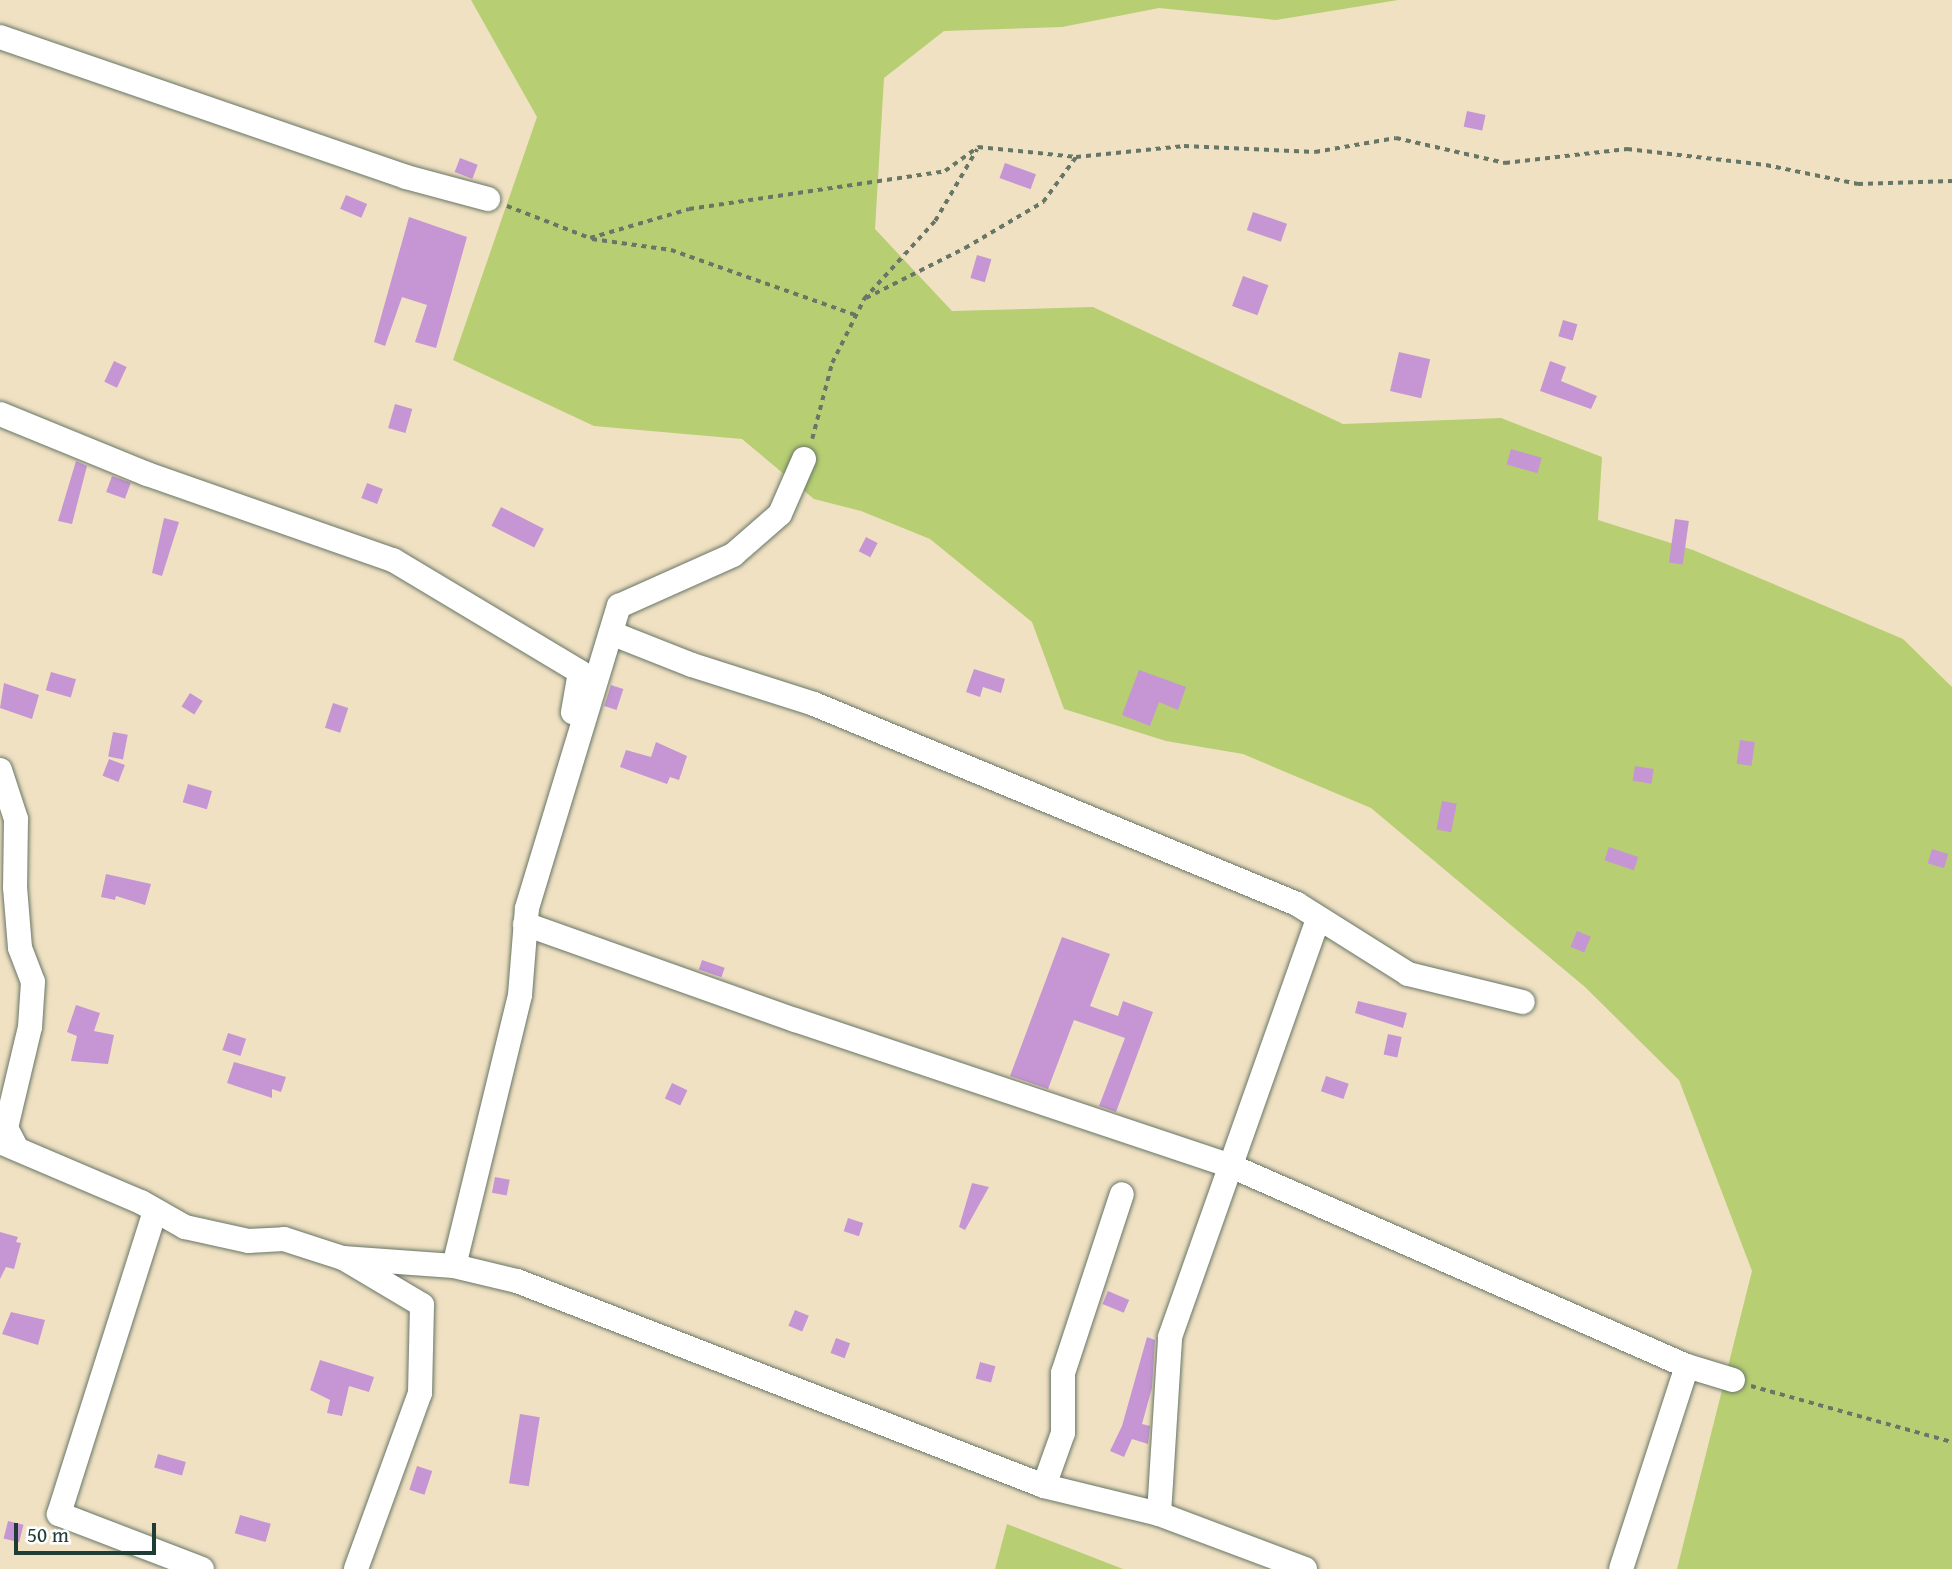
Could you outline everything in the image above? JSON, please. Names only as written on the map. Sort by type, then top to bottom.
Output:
[{"type":"street","points":[[0,37],[406,177],[488,200]]},
{"type":"street","points":[[0,414],[146,474],[393,560],[580,672],[525,968]]},
{"type":"street","points":[[454,1266],[520,995],[527,908],[619,606],[733,555],[780,514],[804,459]]},
{"type":"street","points":[[611,633],[691,665],[814,704],[1297,904],[1408,974],[1523,1002]]},
{"type":"street","points":[[0,770],[16,819],[15,887],[20,948],[33,982],[30,1027],[6,1128],[8,1143],[155,1210],[185,1227],[248,1241],[284,1239],[343,1258],[422,1305],[421,1393],[356,1569]]},
{"type":"street","points":[[1159,1514],[1170,1337],[1231,1166],[1248,1109],[1318,918]]},
{"type":"street","points":[[526,924],[795,1020],[1231,1166],[1687,1366],[1733,1380]]},
{"type":"street","points":[[1044,1486],[1063,1433],[1063,1373],[1122,1194]]},
{"type":"street","points":[[155,1210],[59,1514],[202,1569]]},
{"type":"street","points":[[343,1258],[454,1266],[517,1281],[1044,1486],[1159,1514],[1305,1569]]},
{"type":"street","points":[[1621,1569],[1687,1366]]},
{"type":"path","points":[[590,238],[689,209],[945,171],[978,147],[1076,157],[1184,146],[1315,152],[1396,138],[1505,163],[1627,149],[1766,164],[1858,184],[1952,181]]},
{"type":"path","points":[[804,459],[816,431],[832,363],[864,299],[935,221],[978,147]]},
{"type":"path","points":[[864,299],[965,248],[1043,202],[1076,157]]},
{"type":"path","points":[[488,200],[590,238],[671,250],[856,315]]},
{"type":"path","points":[[1733,1380],[1952,1442]]},
{"type":"green space","points":[[471,0],[1398,0],[1276,20],[1159,8],[1062,27],[944,31],[884,78],[875,229],[952,311],[1093,307],[1343,424],[1501,418],[1602,457],[1598,520],[1693,550],[1903,639],[1952,687],[1952,1569],[1677,1569],[1752,1271],[1679,1080],[1585,987],[1371,808],[1243,754],[1166,741],[1064,709],[1032,622],[930,539],[861,511],[814,499],[742,439],[594,426],[453,360],[537,117]]},
{"type":"green space","points":[[1007,1524],[1123,1569],[995,1569]]},
{"type":"building","points":[[1467,111],[1486,115],[1482,131],[1464,127]]},
{"type":"building","points":[[460,158],[478,165],[472,179],[455,172]]},
{"type":"building","points":[[1005,163],[1036,174],[1031,189],[1000,178]]},
{"type":"building","points":[[346,195],[367,204],[361,218],[340,209]]},
{"type":"building","points":[[1253,212],[1287,224],[1281,242],[1247,230]]},
{"type":"building","points":[[409,217],[467,237],[436,348],[415,342],[427,305],[402,297],[385,346],[374,342]]},
{"type":"building","points":[[977,255],[991,259],[985,282],[970,278]]},
{"type":"building","points":[[1243,276],[1268,285],[1257,315],[1232,306]]},
{"type":"building","points":[[1563,320],[1577,324],[1573,340],[1558,336]]},
{"type":"building","points":[[1399,352],[1430,359],[1421,398],[1390,391]]},
{"type":"building","points":[[114,361],[127,367],[117,388],[104,382]]},
{"type":"building","points":[[1550,361],[1566,367],[1561,381],[1597,396],[1591,409],[1540,391]]},
{"type":"building","points":[[395,404],[412,409],[405,433],[388,428]]},
{"type":"building","points":[[1511,449],[1542,458],[1537,473],[1507,464]]},
{"type":"building","points":[[76,461],[87,466],[72,524],[58,521]]},
{"type":"building","points":[[112,476],[131,483],[125,499],[106,492]]},
{"type":"building","points":[[367,483],[383,489],[377,504],[361,498]]},
{"type":"building","points":[[501,507],[544,529],[534,548],[491,526]]},
{"type":"building","points":[[164,518],[179,522],[162,576],[152,573]]},
{"type":"building","points":[[1675,519],[1689,521],[1683,565],[1669,563]]},
{"type":"building","points":[[866,537],[878,543],[870,557],[859,551]]},
{"type":"building","points":[[974,669],[1005,679],[1001,693],[983,687],[980,697],[966,692]]},
{"type":"building","points":[[1139,670],[1186,687],[1178,710],[1159,702],[1150,726],[1122,715]]},
{"type":"building","points":[[51,672],[76,679],[71,697],[46,690]]},
{"type":"building","points":[[4,683],[39,695],[32,719],[0,708]]},
{"type":"building","points":[[611,685],[623,689],[617,710],[604,706]]},
{"type":"building","points":[[190,693],[203,701],[194,715],[182,707]]},
{"type":"building","points":[[333,703],[348,708],[340,733],[325,728]]},
{"type":"building","points":[[113,732],[128,735],[123,759],[108,757]]},
{"type":"building","points":[[1740,740],[1755,742],[1752,766],[1737,764]]},
{"type":"building","points":[[656,742],[687,756],[679,780],[670,777],[667,784],[620,767],[626,750],[651,757]]},
{"type":"building","points":[[109,759],[125,765],[118,782],[103,776]]},
{"type":"building","points":[[1635,766],[1654,769],[1651,784],[1633,781]]},
{"type":"building","points":[[188,784],[212,791],[207,809],[183,802]]},
{"type":"building","points":[[1442,801],[1457,804],[1451,832],[1436,829]]},
{"type":"building","points":[[1609,847],[1638,857],[1634,870],[1604,860]]},
{"type":"building","points":[[1932,849],[1948,854],[1944,868],[1928,863]]},
{"type":"building","points":[[106,874],[151,884],[145,905],[116,896],[115,900],[101,897]]},
{"type":"building","points":[[1577,931],[1591,937],[1584,953],[1570,947]]},
{"type":"building","points":[[1062,937],[1110,954],[1090,1006],[1118,1016],[1123,1001],[1153,1012],[1116,1112],[1099,1106],[1125,1038],[1074,1020],[1048,1089],[1010,1076]]},
{"type":"building","points":[[702,960],[725,968],[721,977],[699,969]]},
{"type":"building","points":[[1358,1001],[1407,1013],[1403,1028],[1355,1013]]},
{"type":"building","points":[[76,1005],[100,1013],[94,1031],[114,1035],[108,1064],[71,1061],[77,1036],[67,1032]]},
{"type":"building","points":[[228,1033],[246,1039],[241,1056],[222,1050]]},
{"type":"building","points":[[1388,1034],[1402,1037],[1397,1057],[1384,1055]]},
{"type":"building","points":[[234,1062],[286,1077],[281,1092],[272,1089],[272,1098],[227,1083]]},
{"type":"building","points":[[1326,1076],[1349,1084],[1343,1099],[1321,1091]]},
{"type":"building","points":[[672,1083],[687,1090],[680,1106],[665,1098]]},
{"type":"building","points":[[495,1177],[510,1180],[507,1196],[492,1193]]},
{"type":"building","points":[[972,1183],[989,1187],[965,1230],[959,1227]]},
{"type":"building","points":[[848,1218],[863,1223],[859,1236],[844,1231]]},
{"type":"building","points":[[0,1232],[18,1237],[16,1242],[21,1243],[14,1269],[6,1267],[0,1279]]},
{"type":"building","points":[[1108,1291],[1129,1300],[1124,1313],[1103,1304]]},
{"type":"building","points":[[795,1310],[809,1316],[802,1332],[788,1326]]},
{"type":"building","points":[[11,1312],[45,1320],[38,1345],[2,1334]]},
{"type":"building","points":[[1147,1337],[1155,1340],[1152,1388],[1142,1424],[1150,1426],[1148,1444],[1132,1439],[1124,1457],[1110,1451],[1122,1426]]},
{"type":"building","points":[[836,1338],[850,1343],[845,1358],[831,1353]]},
{"type":"building","points":[[320,1360],[374,1377],[369,1392],[349,1386],[342,1416],[327,1413],[330,1400],[310,1390]]},
{"type":"building","points":[[980,1362],[995,1366],[991,1383],[976,1378]]},
{"type":"building","points":[[520,1414],[540,1417],[529,1486],[509,1483]]},
{"type":"building","points":[[158,1454],[186,1462],[182,1475],[154,1467]]},
{"type":"building","points":[[417,1466],[432,1471],[424,1495],[409,1490]]},
{"type":"building","points":[[240,1515],[271,1524],[266,1542],[235,1533]]},
{"type":"building","points":[[8,1521],[24,1525],[19,1542],[4,1538]]}]
